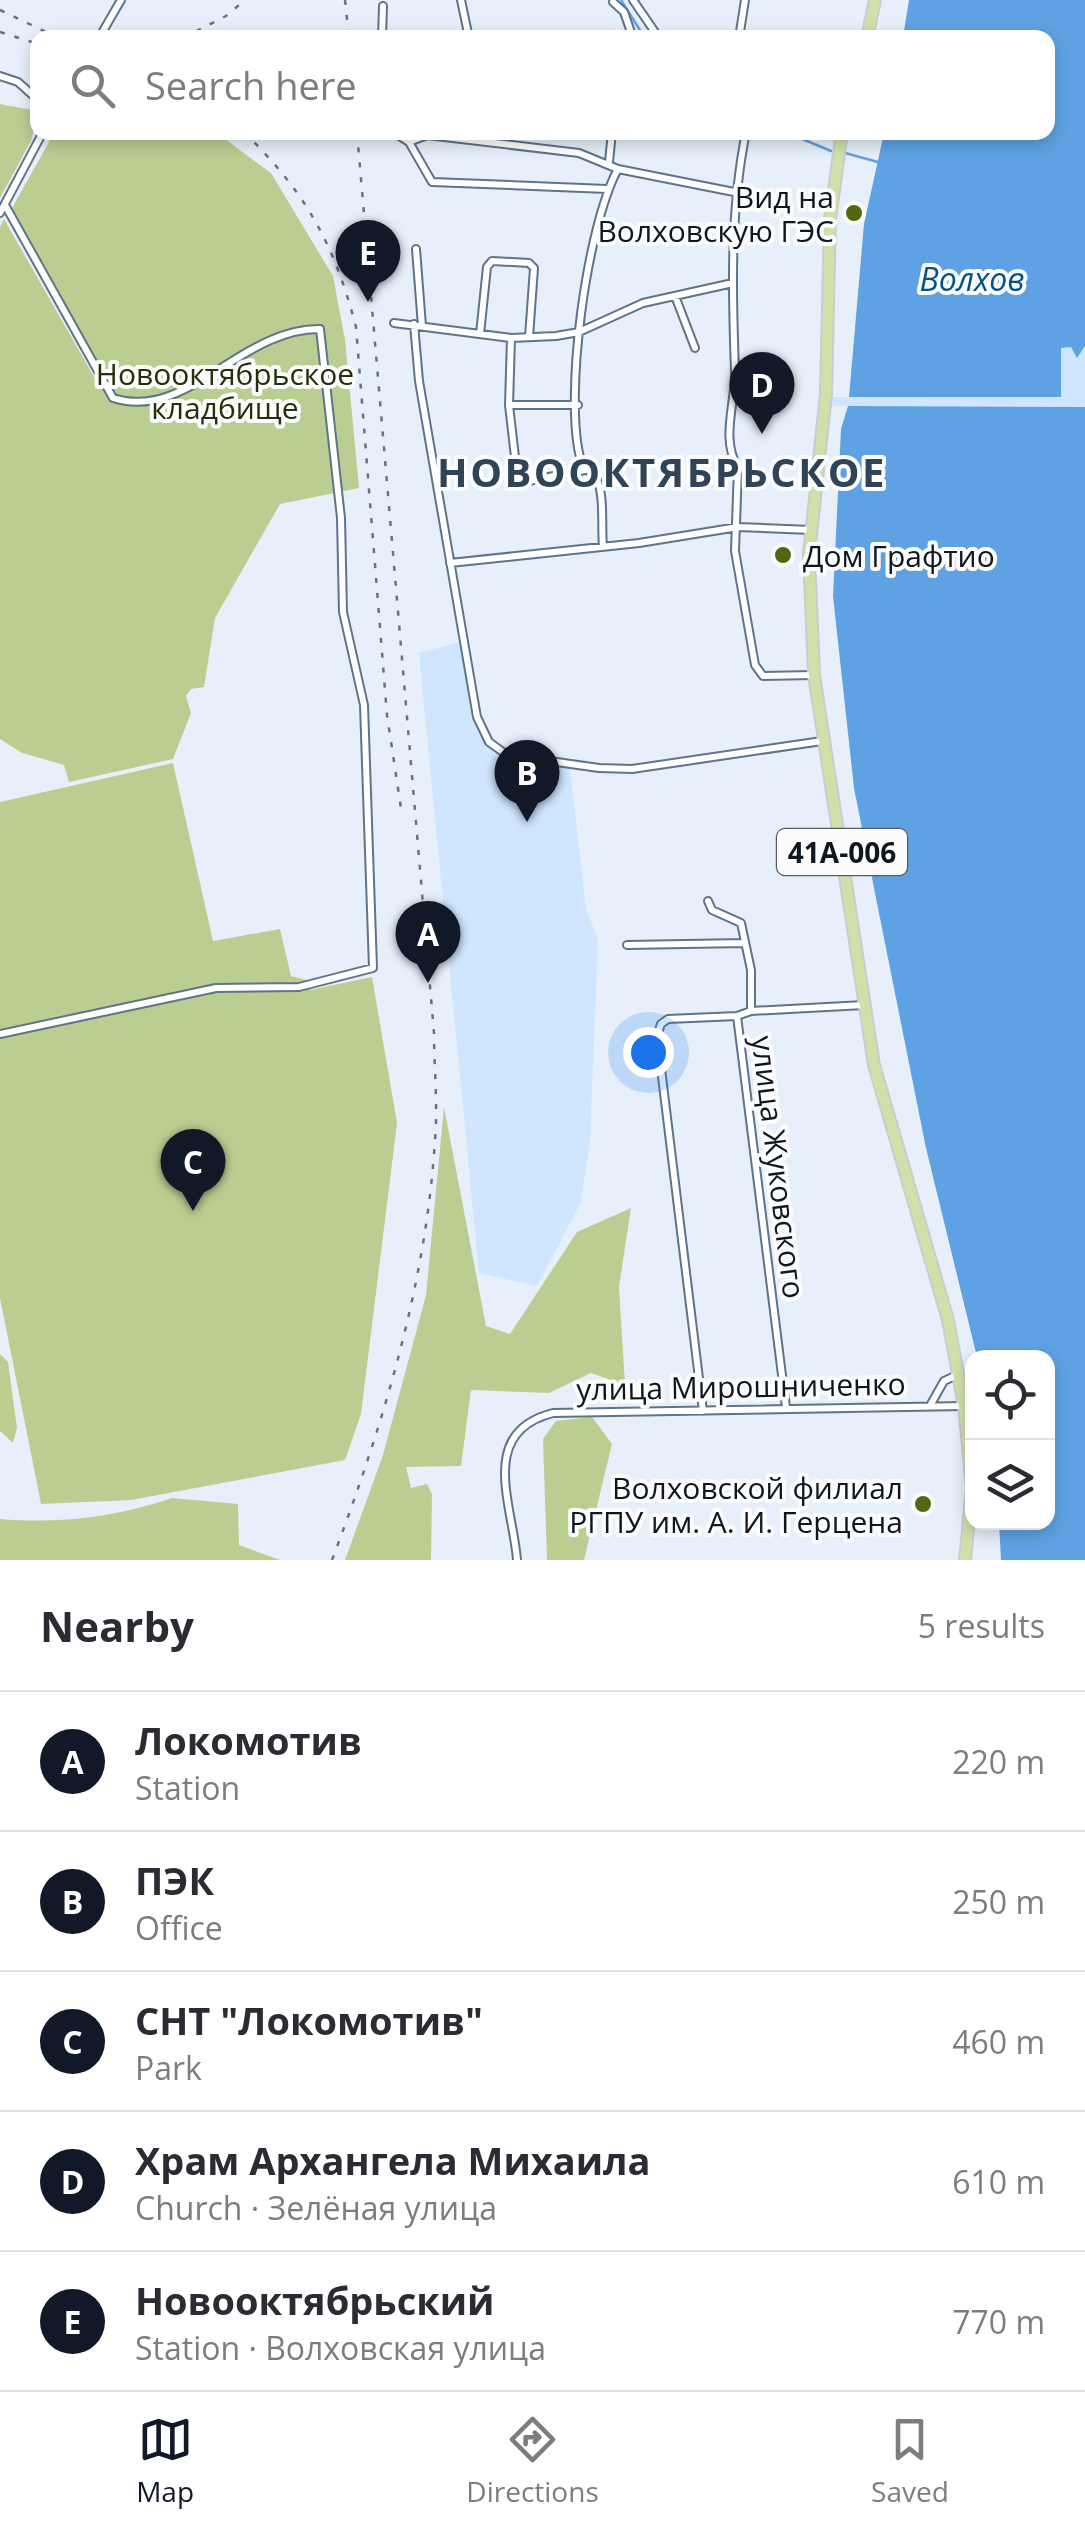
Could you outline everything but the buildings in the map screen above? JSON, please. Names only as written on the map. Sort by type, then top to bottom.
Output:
[{"type":"main road","points":[[869,30],[875,0]]},
{"type":"main road","name":"41А-006","points":[[841,140],[830,219],[826,394],[810,530],[808,591],[814,675],[880,1092],[948,1320],[964,1406],[972,1488],[965,1560]]},
{"type":"street","points":[[104,30],[122,0]]},
{"type":"street","points":[[461,0],[467,30]]},
{"type":"street","points":[[632,0],[653,30]]},
{"type":"street","points":[[740,30],[745,0]]},
{"type":"street","points":[[612,2],[624,12],[630,30]]},
{"type":"street","points":[[382,30],[384,6]]},
{"type":"street","points":[[0,76],[18,82],[30,93]]},
{"type":"street","points":[[0,213],[39,140]]},
{"type":"street","points":[[407,140],[432,182],[607,189]]},
{"type":"street","points":[[410,142],[415,140]]},
{"type":"street","points":[[491,140],[579,153],[618,168],[734,192]]},
{"type":"street","points":[[609,162],[611,140]]},
{"type":"street","points":[[744,140],[734,192],[735,371],[729,412],[731,457],[738,468],[734,551],[756,665],[763,676],[814,675]]},
{"type":"street","points":[[603,546],[598,482],[581,461],[579,332],[589,254],[607,189],[618,168]]},
{"type":"street","points":[[0,1034],[216,988],[299,986],[372,968],[364,705],[342,599],[341,518],[320,329],[283,332],[155,403],[130,404],[113,398],[5,205]]},
{"type":"street","points":[[416,250],[418,325],[450,562],[477,717],[489,742],[507,755],[632,769],[822,740]]},
{"type":"street","points":[[480,334],[487,267],[492,261],[529,264],[534,268],[529,337]]},
{"type":"street","points":[[394,323],[510,338],[579,332],[643,304],[732,283]]},
{"type":"street","points":[[676,296],[695,348]]},
{"type":"street","points":[[510,338],[509,405],[518,483],[586,470]]},
{"type":"street","points":[[509,405],[578,405]]},
{"type":"street","points":[[450,562],[738,528],[810,530]]},
{"type":"street","points":[[626,945],[744,943],[740,923],[712,910],[708,901]]},
{"type":"street","name":"улица Жуковского","points":[[744,943],[750,970],[750,1011],[737,1016],[786,1407]]},
{"type":"street","points":[[750,1011],[866,1004]]},
{"type":"street","points":[[703,1410],[659,1052],[660,1024],[682,1016],[737,1016]]},
{"type":"street","points":[[932,1404],[944,1382],[958,1374]]},
{"type":"street","name":"улица Мирошниченко","points":[[517,1560],[503,1461],[521,1427],[553,1412],[964,1406]]},
{"type":"shaded area","points":[[1085,346],[1085,407],[832,406],[832,397],[1061,397],[1061,348],[1071,347],[1077,357]]},
{"type":"shaded area","points":[[460,642],[478,731],[495,756],[570,769],[586,909],[598,939],[590,1141],[581,1202],[537,1286],[479,1273],[419,653]]},
{"type":"green space","points":[[0,104],[30,110],[31,140],[0,198]]},
{"type":"green space","name":"Новооктябрьское кладбище","points":[[50,140],[226,140],[271,173],[333,276],[345,340],[359,488],[280,504],[215,618],[204,687],[191,689],[186,696],[191,713],[173,759],[69,782],[64,765],[22,753],[0,739],[0,227],[4,219],[97,382],[102,371],[12,208]]},
{"type":"green space","points":[[173,763],[213,941],[280,929],[291,976],[307,980],[310,990],[372,977],[397,1123],[361,1414],[345,1460],[131,1500],[41,1504],[0,1298],[0,802]]},
{"type":"green space","points":[[444,1107],[486,1326],[510,1334],[577,1232],[631,1208],[619,1287],[625,1385],[591,1373],[549,1393],[471,1390],[461,1466],[406,1467],[411,1488],[427,1484],[432,1494],[431,1560],[345,1560],[383,1455],[426,1295]]},
{"type":"green space","points":[[0,1354],[8,1362],[17,1428],[13,1443],[0,1431]]},
{"type":"green space","points":[[592,1417],[612,1444],[584,1560],[547,1560],[543,1439],[556,1421]]},
{"type":"green space","points":[[172,1498],[238,1504],[239,1545],[280,1560],[0,1560],[0,1519],[88,1518]]},
{"type":"water","name":"Волхов","points":[[909,0],[1085,0],[1085,346],[1077,358],[1071,347],[1061,348],[1061,397],[849,397],[864,224],[882,140],[1055,140],[1055,30],[904,30]]},
{"type":"water","points":[[848,406],[1085,407],[1085,1560],[1001,1560],[999,1530],[1055,1530],[1055,1350],[975,1350],[926,1148],[854,788],[833,596],[841,429]]},
{"type":"waterway","points":[[621,0],[640,30]]},
{"type":"waterway","points":[[805,140],[831,151]]},
{"type":"waterway","points":[[845,153],[878,162]]},
{"type":"railway","points":[[199,30],[226,16],[245,0]]},
{"type":"railway","points":[[345,0],[348,30]]},
{"type":"railway","points":[[0,10],[42,30]]},
{"type":"railway","points":[[0,32],[30,41]]},
{"type":"railway","points":[[252,140],[285,176],[315,221],[338,270],[356,327],[387,715],[402,815]]},
{"type":"railway","points":[[332,1560],[385,1406],[412,1301],[430,1194],[436,1113],[434,1033],[358,140]]},
{"type":"place","name":"Вид на Волховскую ГЭС","points":[[854,213]]},
{"type":"place","name":"Новооктябрьский","points":[[368,302]]},
{"type":"place","name":"Храм Архангела Михаила","points":[[762,434]]},
{"type":"place","name":"Дом Графтио","points":[[783,555]]},
{"type":"place","name":"ПЭК","points":[[527,822]]},
{"type":"place","name":"Локомотив","points":[[428,983]]},
{"type":"place","name":"СНТ \"Локомотив\"","points":[[193,1211]]},
{"type":"place","name":"Волховской филиал РГПУ им. А. И. Герцена","points":[[923,1504]]},
{"type":"district","name":"НОВООКТЯБРЬСКОЕ","points":[[662,471]]}]
